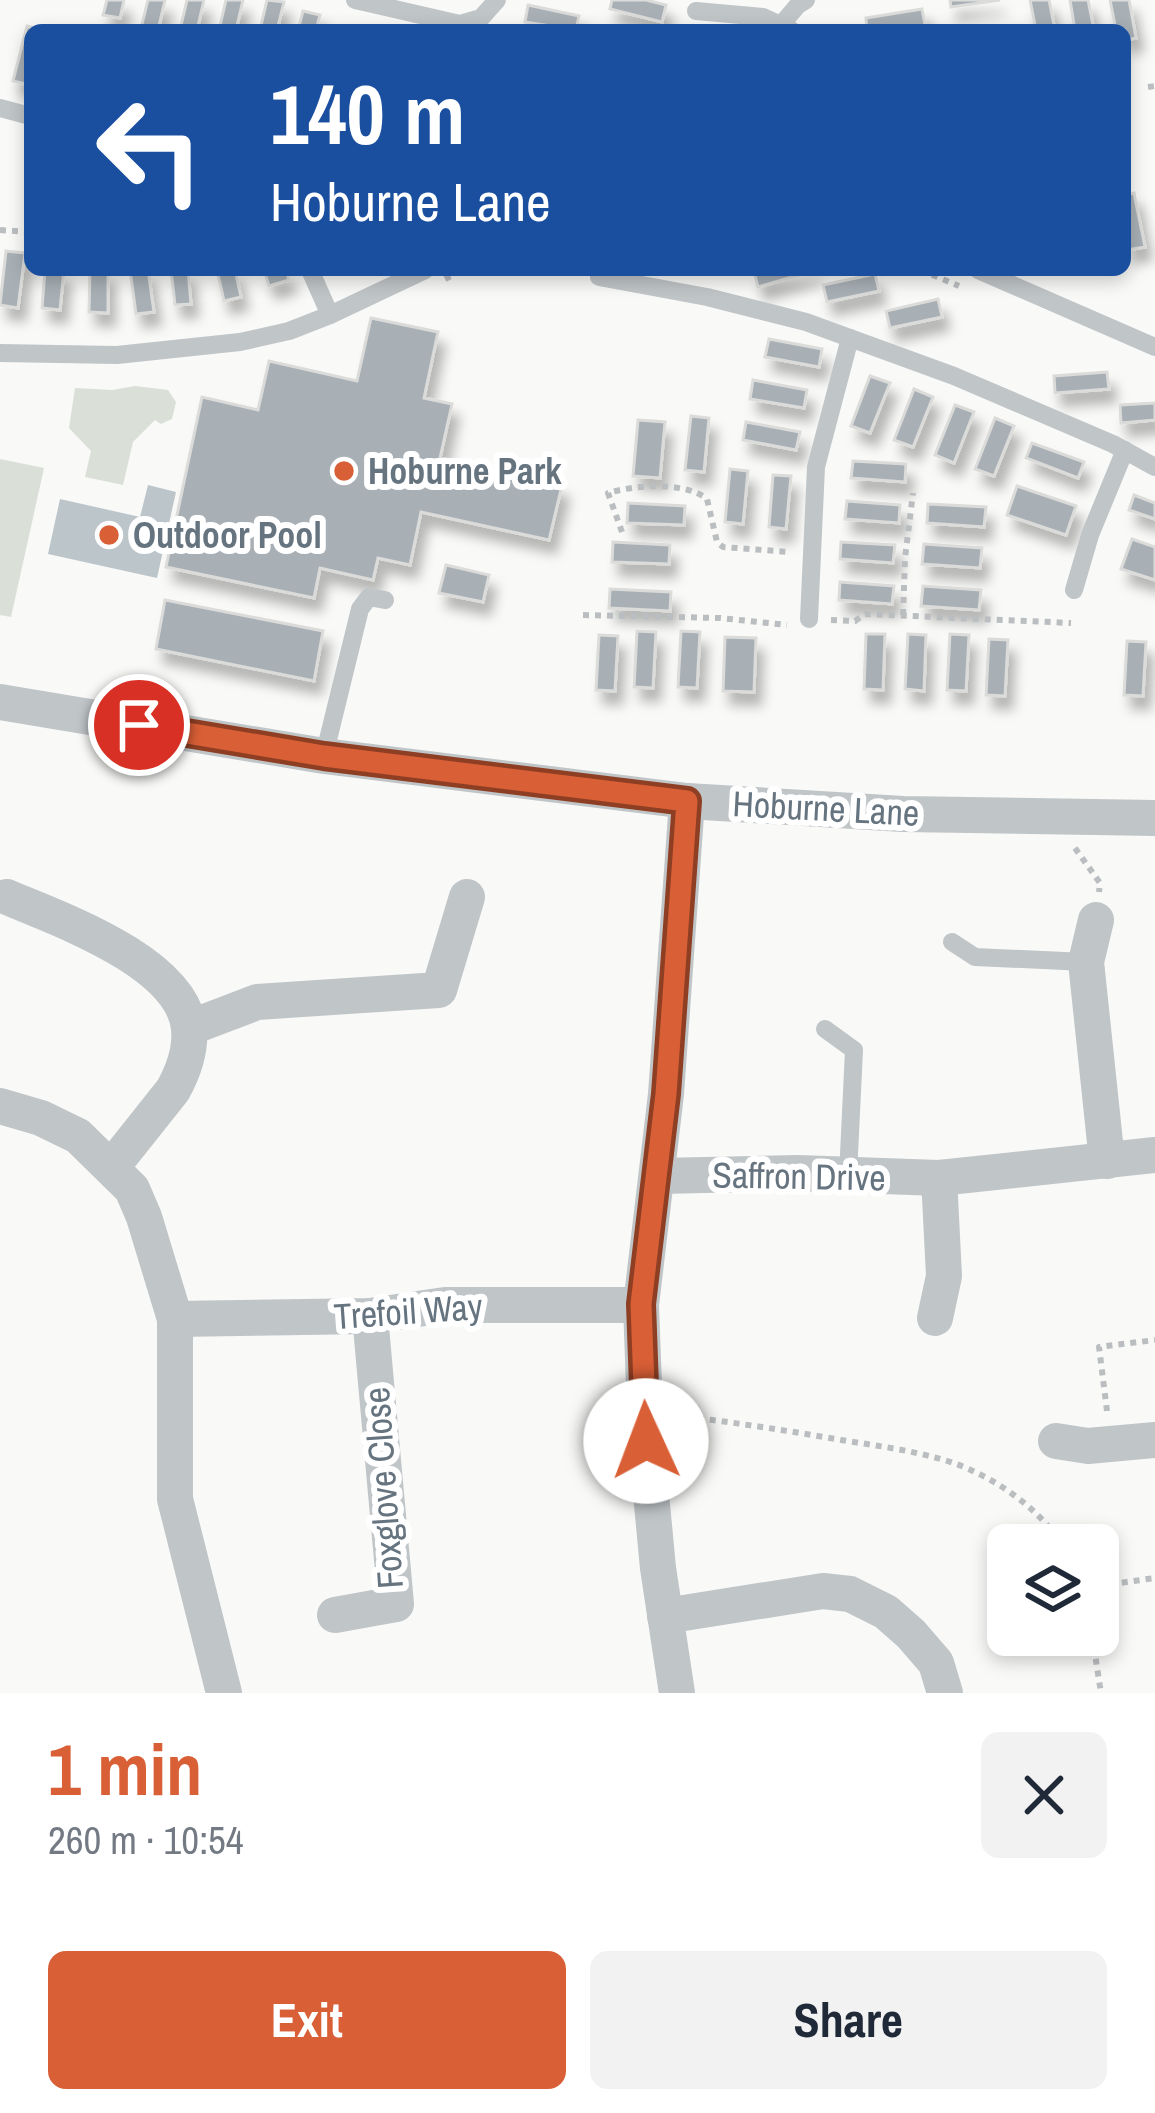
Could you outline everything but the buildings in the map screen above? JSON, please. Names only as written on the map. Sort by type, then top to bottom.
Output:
[{"type":"street","name":"Hoburne Lane","points":[[0,702],[324,756],[687,801],[903,814],[1155,818]]},
{"type":"street","points":[[677,1693],[664,1616],[644,1412],[641,1304],[658,1176],[687,801]]},
{"type":"street","points":[[7,897],[111,925],[182,1006],[189,1028],[185,1064],[173,1090],[111,1168]]},
{"type":"street","points":[[189,1028],[257,1002],[439,990],[467,897]]},
{"type":"street","points":[[1096,920],[1086,962],[1107,1161]]},
{"type":"street","points":[[0,1106],[78,1136],[132,1189],[144,1217],[176,1319],[175,1499],[224,1693]]},
{"type":"street","name":"Saffron Drive","points":[[658,1176],[798,1173],[939,1178],[1155,1155]]},
{"type":"street","name":"Saffron Drive","points":[[934,1318],[944,1276],[939,1178]]},
{"type":"street","name":"Trefoil Way","points":[[176,1319],[370,1316],[445,1305],[641,1304]]},
{"type":"street","name":"Foxglove Close","points":[[335,1615],[395,1604],[370,1316]]},
{"type":"street","points":[[1056,1441],[1088,1446],[1155,1440]]},
{"type":"street","points":[[664,1616],[823,1591],[850,1594],[886,1612],[911,1634],[936,1663],[945,1693]]},
{"type":"lane","points":[[355,0],[460,24],[481,19],[497,0]]},
{"type":"lane","points":[[788,24],[798,4],[806,0]]},
{"type":"lane","points":[[696,14],[764,17],[778,24]]},
{"type":"lane","points":[[313,276],[330,315]]},
{"type":"lane","points":[[0,353],[117,356],[220,344],[289,331],[412,276]]},
{"type":"lane","points":[[992,276],[1155,346]]},
{"type":"lane","points":[[599,277],[806,322],[954,376],[1155,467]]},
{"type":"lane","points":[[809,619],[815,467],[850,338]]},
{"type":"lane","points":[[1074,590],[1090,535],[1125,450]]},
{"type":"lane","points":[[324,756],[360,609],[369,597],[385,600]]},
{"type":"lane","points":[[952,942],[975,957],[1086,962]]},
{"type":"lane","points":[[825,1029],[854,1050],[848,1175]]},
{"type":"path","points":[[622,532],[608,493],[632,486],[692,490],[707,499],[717,542],[723,547],[812,553]]},
{"type":"path","points":[[903,615],[913,493]]},
{"type":"path","points":[[809,619],[855,621],[865,614],[1071,623]]},
{"type":"path","points":[[583,615],[720,618],[789,625]]},
{"type":"path","points":[[1072,816],[1075,850],[1100,883],[1096,920]]},
{"type":"path","points":[[1111,1444],[1099,1347],[1155,1340]]},
{"type":"path","points":[[644,1412],[761,1426],[937,1457],[980,1475],[1020,1500],[1046,1524]]},
{"type":"path","points":[[1119,1583],[1155,1578]]},
{"type":"path","points":[[1095,1656],[1101,1693]]},
{"type":"shaded area","points":[[75,388],[168,390],[176,402],[172,419],[161,424],[155,420],[133,442],[123,485],[85,477],[91,451],[69,428]]},
{"type":"shaded area","points":[[0,459],[44,468],[11,617],[0,615]]},
{"type":"shaded area","name":"Outdoor Pool","points":[[148,485],[176,492],[157,578],[48,554],[60,499],[140,517]]},
{"type":"place","name":"Hoburne Park","points":[[344,471]]},
{"type":"place","name":"Outdoor Pool","points":[[109,535]]},
{"type":"route","points":[[139,725],[324,756],[687,801],[666,1094],[641,1304],[646,1441]]}]
